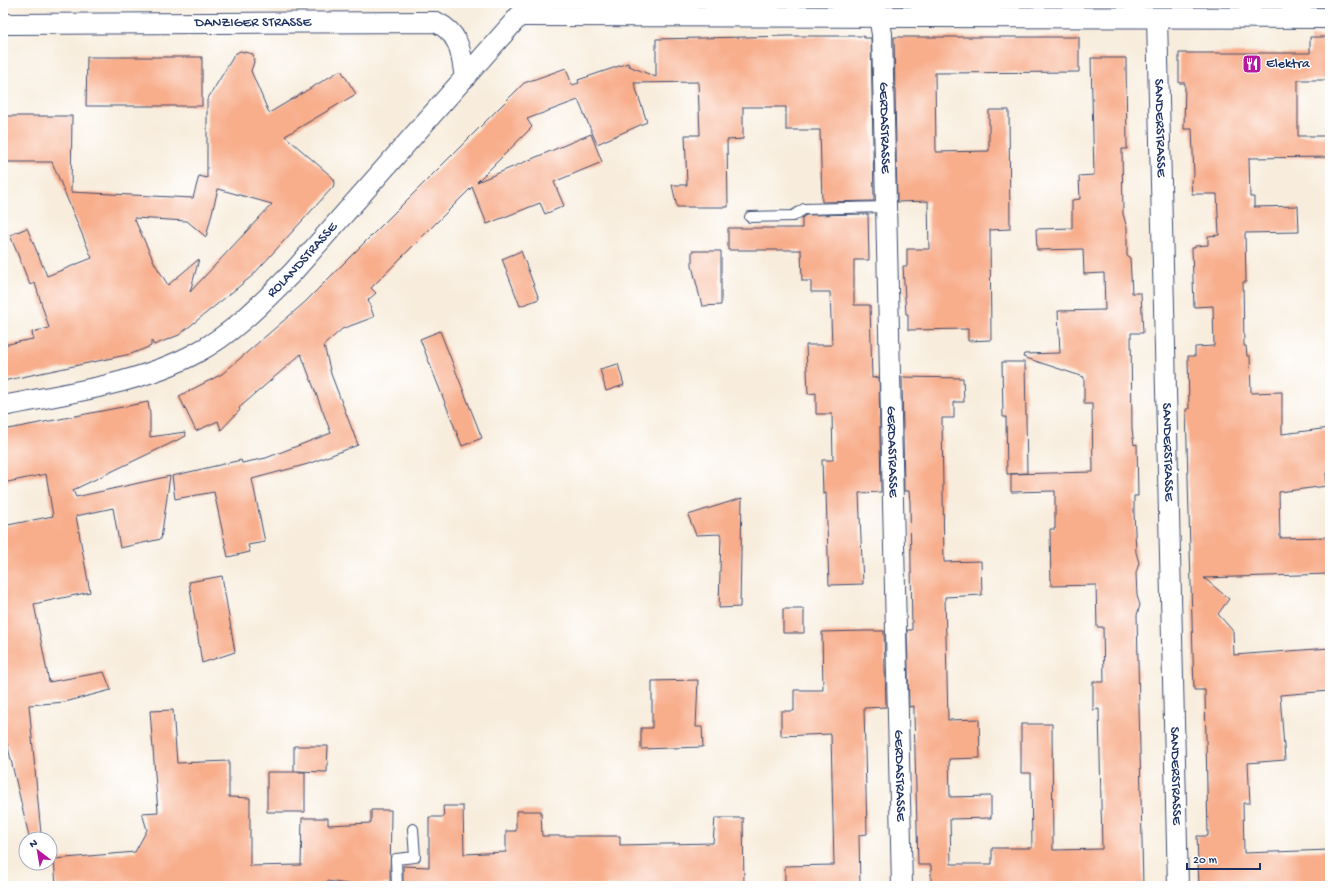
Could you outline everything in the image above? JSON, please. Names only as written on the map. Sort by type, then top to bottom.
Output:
[{"type":"street","points":[[525,9],[879,17],[1330,18]]},
{"type":"street","name":"ROLANDSTRASSE","points":[[3,406],[118,382],[154,371],[197,353],[231,330],[258,307],[293,272],[525,9]]},
{"type":"street","name":"GERDASTRASSE","points":[[879,17],[882,34],[902,886]]},
{"type":"street","name":"SANDERSTRASSE","points":[[1157,18],[1178,886]]},
{"type":"street","name":"DANZIGER STRASSE","points":[[3,24],[436,22],[453,33],[457,42],[465,78]]},
{"type":"lane","points":[[750,217],[793,216],[804,209],[886,207]]},
{"type":"lane","points":[[397,886],[396,859],[415,856],[413,829]]},
{"type":"building","points":[[864,36],[864,38],[871,38],[874,201],[822,202],[820,130],[786,130],[786,107],[743,107],[743,139],[727,140],[728,207],[677,207],[672,185],[687,185],[685,135],[700,135],[698,82],[634,83],[647,122],[597,144],[578,100],[527,119],[532,127],[477,182],[591,134],[602,162],[554,182],[564,206],[545,214],[540,203],[487,224],[472,187],[371,288],[376,293],[368,300],[374,317],[342,329],[324,345],[331,374],[358,445],[308,464],[252,479],[265,542],[248,545],[250,552],[228,557],[214,492],[175,499],[172,476],[241,460],[242,463],[266,458],[331,433],[301,354],[239,408],[240,410],[221,430],[218,421],[196,431],[179,396],[222,374],[304,303],[524,83],[566,68],[572,85],[579,83],[578,80],[628,63],[629,66],[656,77],[656,39]]},
{"type":"building","points":[[894,37],[1079,37],[1079,72],[935,73],[936,152],[989,151],[989,110],[1009,110],[1010,229],[990,230],[991,340],[968,341],[968,329],[908,330],[908,314],[906,314],[903,266],[907,266],[907,249],[929,249],[928,201],[897,202]]},
{"type":"building","points":[[1310,37],[1330,37],[1330,80],[1298,80],[1298,136],[1330,136],[1330,157],[1249,158],[1250,197],[1254,197],[1254,207],[1298,206],[1299,232],[1245,233],[1246,282],[1243,282],[1244,346],[1246,346],[1247,356],[1250,356],[1251,393],[1282,392],[1282,434],[1330,428],[1330,473],[1326,473],[1327,486],[1279,492],[1280,538],[1330,537],[1330,574],[1204,578],[1229,599],[1218,614],[1233,631],[1234,655],[1330,648],[1330,691],[1280,695],[1285,760],[1248,763],[1250,803],[1243,803],[1244,853],[1330,850],[1330,886],[1199,886],[1197,836],[1208,836],[1205,690],[1194,690],[1186,409],[1189,409],[1188,356],[1195,356],[1195,347],[1214,346],[1213,306],[1194,307],[1192,248],[1195,248],[1195,246],[1208,245],[1208,236],[1219,235],[1217,194],[1192,194],[1191,181],[1194,175],[1192,129],[1184,129],[1185,83],[1179,83],[1179,53],[1310,53]]},
{"type":"building","points":[[240,51],[253,54],[254,62],[251,71],[269,113],[341,70],[356,94],[285,136],[332,177],[335,181],[333,187],[252,276],[179,335],[154,345],[151,340],[151,346],[131,354],[3,381],[3,345],[33,339],[32,332],[49,328],[35,283],[30,285],[10,235],[27,228],[47,276],[92,258],[52,162],[3,162],[3,116],[72,116],[71,192],[193,198],[199,176],[207,178],[207,100],[235,54]],"holes":[[[218,189],[272,204],[190,292],[199,259],[168,285],[155,264],[134,218],[187,221],[206,237]]]},
{"type":"building","points":[[87,57],[202,57],[202,106],[86,106]]},
{"type":"building","points":[[1091,58],[1126,58],[1127,149],[1122,149],[1123,214],[1127,228],[1127,256],[1130,258],[1132,293],[1141,293],[1143,333],[1131,333],[1132,429],[1134,445],[1137,444],[1138,496],[1134,496],[1134,512],[1136,552],[1139,563],[1136,573],[1137,596],[1140,605],[1137,615],[1143,886],[931,886],[931,865],[918,865],[914,706],[909,707],[907,630],[912,630],[910,502],[909,491],[904,491],[902,377],[963,378],[964,402],[954,402],[954,418],[942,418],[944,562],[981,561],[982,595],[945,597],[948,720],[979,719],[980,758],[949,759],[950,797],[991,796],[991,818],[950,819],[951,864],[992,864],[992,848],[1032,848],[1031,773],[1021,773],[1021,724],[1052,724],[1053,850],[1102,849],[1099,709],[1093,710],[1093,682],[1104,682],[1103,627],[1097,627],[1096,585],[1051,586],[1050,529],[1055,529],[1055,491],[1011,492],[1011,474],[1093,472],[1092,404],[1084,404],[1084,377],[1023,357],[1024,354],[1060,353],[1058,311],[1105,310],[1104,273],[1084,274],[1083,249],[1037,250],[1036,229],[1072,228],[1072,200],[1080,199],[1079,176],[1094,175]]},
{"type":"building","points":[[868,214],[869,260],[854,260],[854,305],[870,305],[872,378],[879,377],[881,492],[859,493],[863,584],[829,585],[826,493],[823,494],[822,460],[833,460],[832,414],[816,414],[816,393],[808,394],[806,345],[832,345],[830,292],[811,292],[811,281],[802,281],[801,250],[728,250],[728,228],[802,228],[802,218],[806,215]]},
{"type":"building","points":[[521,251],[539,299],[520,306],[502,259]]},
{"type":"building","points":[[692,251],[721,251],[721,305],[702,306],[692,266]]},
{"type":"building","points":[[440,331],[482,438],[462,446],[420,339]]},
{"type":"building","points":[[1002,362],[1025,362],[1027,473],[1007,474],[1006,417],[1003,417]]},
{"type":"building","points":[[618,364],[624,385],[606,391],[600,369]]},
{"type":"building","points":[[148,402],[150,414],[150,437],[185,432],[186,436],[73,490],[76,497],[170,476],[161,539],[120,548],[113,508],[76,516],[90,592],[34,604],[49,682],[104,672],[111,690],[65,702],[29,705],[41,831],[28,831],[7,743],[3,744],[3,526],[53,516],[46,474],[3,483],[3,430]]},
{"type":"building","points":[[742,498],[740,607],[719,608],[721,534],[696,535],[688,515]]},
{"type":"building","points":[[222,576],[235,652],[202,663],[189,582]]},
{"type":"building","points":[[783,609],[804,609],[804,633],[783,633]]},
{"type":"building","points":[[884,631],[886,707],[864,708],[867,834],[859,835],[860,886],[785,886],[785,866],[834,865],[831,734],[781,736],[781,711],[794,711],[794,690],[823,690],[822,632]]},
{"type":"building","points":[[698,680],[696,727],[702,727],[703,747],[641,749],[641,728],[652,728],[652,681]]},
{"type":"building","points":[[173,710],[177,763],[229,761],[229,797],[250,798],[250,866],[301,865],[302,818],[328,818],[328,825],[371,823],[371,810],[391,810],[390,884],[348,884],[327,881],[327,886],[56,886],[55,871],[58,871],[58,859],[135,852],[147,830],[142,813],[158,812],[150,711]]},
{"type":"building","points":[[294,746],[328,746],[327,772],[294,771]]},
{"type":"building","points":[[267,772],[305,772],[305,812],[267,812]]},
{"type":"building","points":[[443,806],[463,806],[464,854],[506,852],[506,831],[516,831],[516,811],[541,811],[542,836],[620,836],[620,845],[713,843],[715,818],[743,818],[744,886],[403,886],[403,866],[429,867],[429,817],[444,817]]},
{"type":"place","name":"Elektra","points":[[1252,64]]}]
